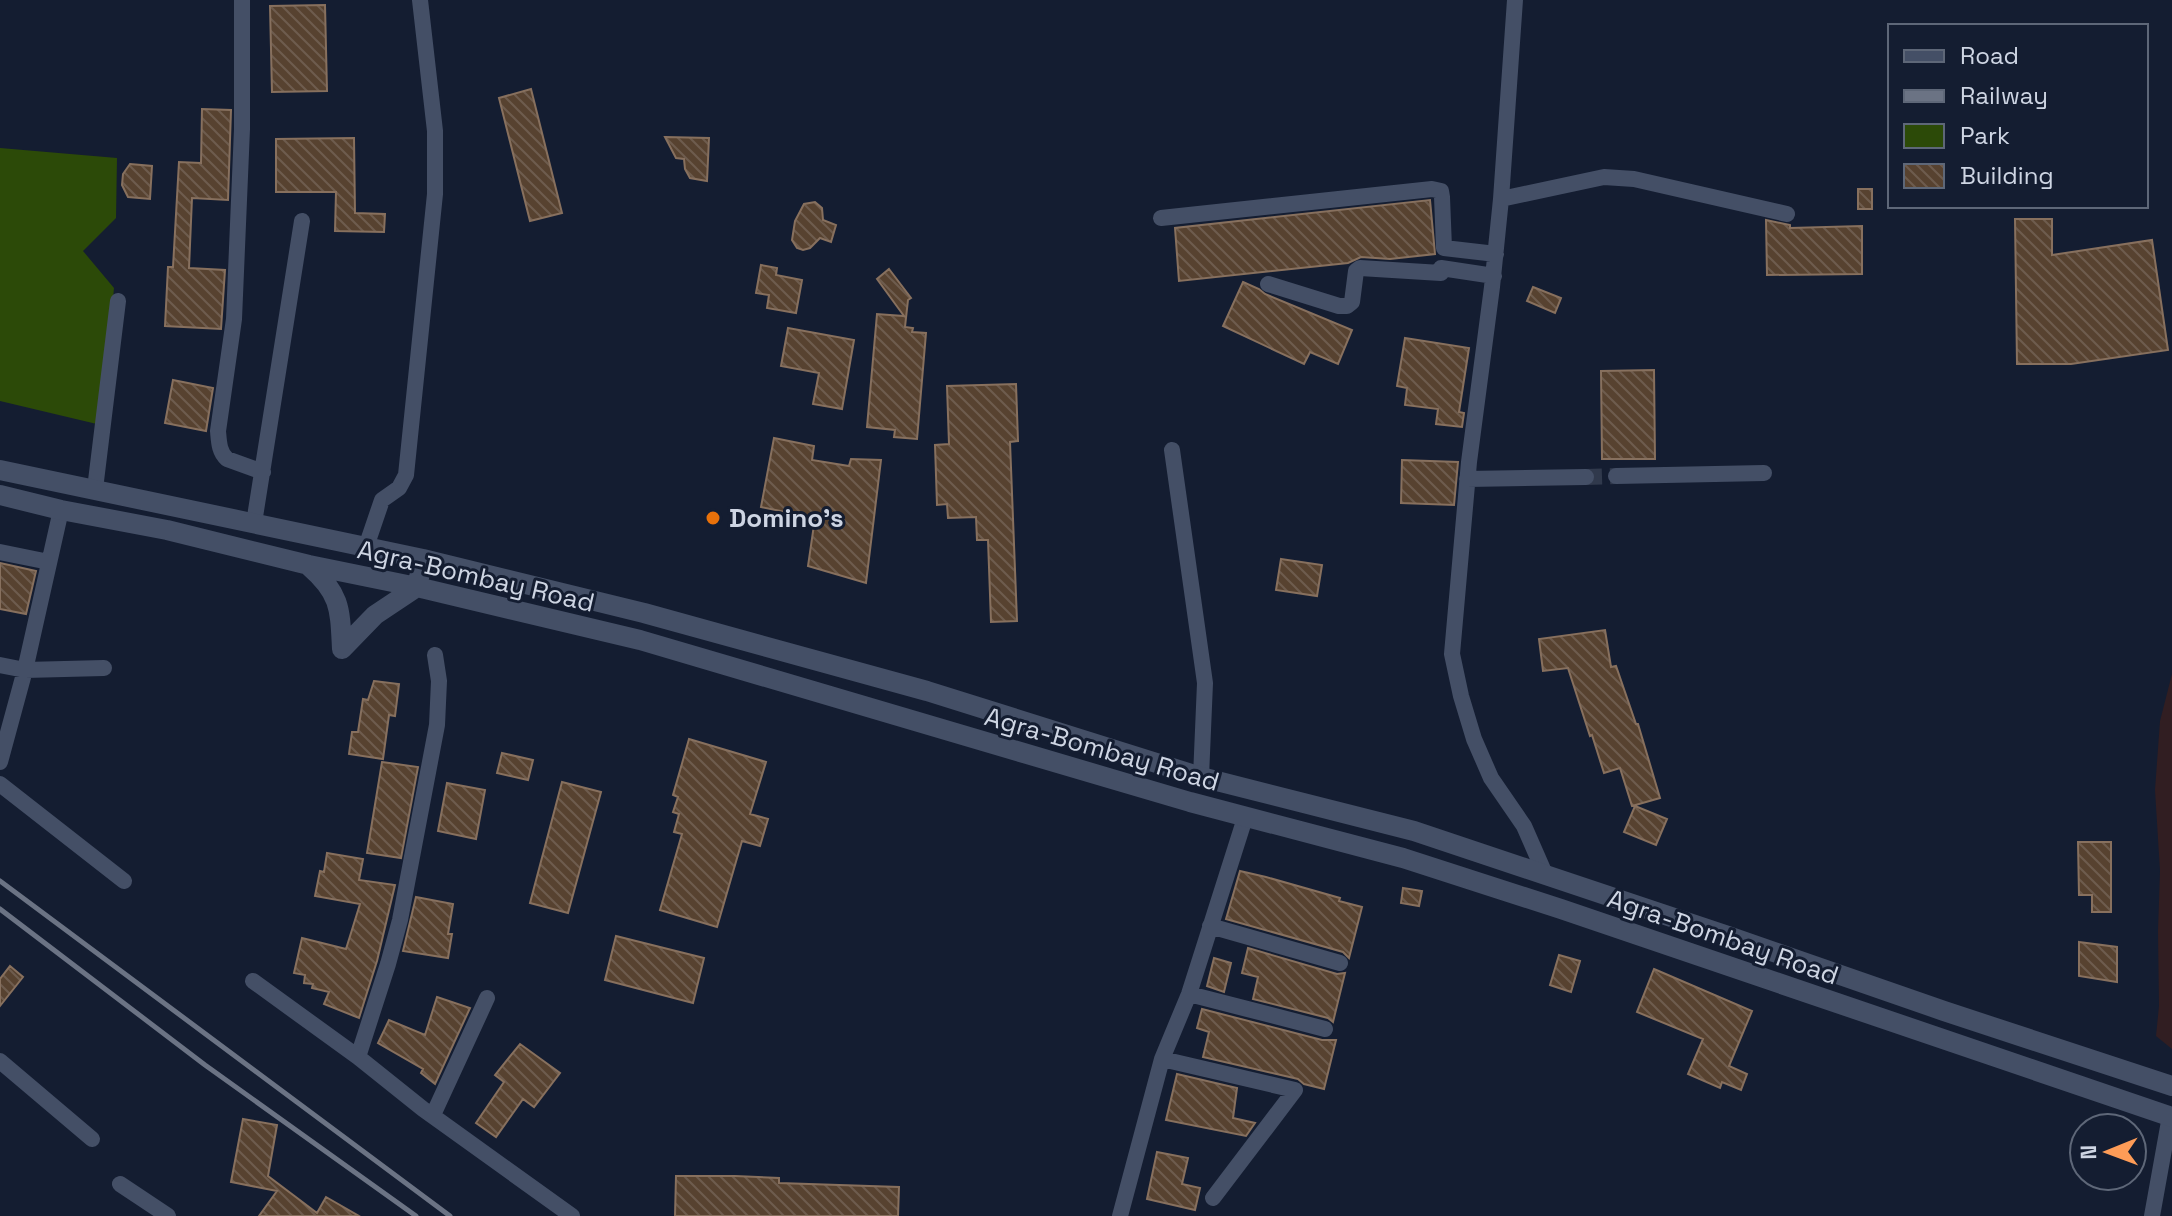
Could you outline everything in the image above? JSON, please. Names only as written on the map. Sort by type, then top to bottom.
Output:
[{"type":"main road","name":"Agra-Bombay Road","points":[[0,470],[423,559],[644,613],[927,691],[1201,777],[1414,831],[2172,1086]]},
{"type":"main road","name":"Agra-Bombay Road","points":[[0,495],[167,530],[640,640],[1245,818],[1403,858],[2171,1116]]},
{"type":"main road","points":[[315,536],[309,565],[331,587],[341,617],[342,649],[375,615],[417,587],[423,559]]},
{"type":"main road","points":[[360,576],[366,547]]},
{"type":"main road","points":[[1504,891],[1513,863]]},
{"type":"street","points":[[242,0],[242,129],[234,319],[218,431],[223,456],[263,472]]},
{"type":"street","points":[[366,547],[382,500],[399,488],[406,475],[435,194],[435,131],[420,0]]},
{"type":"street","points":[[1515,0],[1494,276],[1467,479],[1452,654],[1474,739],[1491,778],[1524,826],[1545,874]]},
{"type":"street","points":[[1501,199],[1589,179],[1616,177],[1787,214]]},
{"type":"street","points":[[1161,218],[1432,189],[1441,191],[1444,248],[1496,254]]},
{"type":"street","points":[[254,523],[302,221]]},
{"type":"street","points":[[1268,284],[1347,306],[1352,302],[1356,271],[1360,268],[1441,273],[1441,268],[1494,276]]},
{"type":"street","points":[[95,489],[118,301]]},
{"type":"street","points":[[1172,450],[1205,683],[1201,777]]},
{"type":"street","points":[[1616,476],[1764,473]]},
{"type":"street","points":[[1467,479],[1586,477]]},
{"type":"street","points":[[0,762],[25,670],[61,510]]},
{"type":"street","points":[[0,552],[49,562]]},
{"type":"street","points":[[358,1057],[400,920],[437,725],[439,681],[435,655]]},
{"type":"street","points":[[0,665],[25,670],[104,668]]},
{"type":"street","points":[[0,784],[124,881]]},
{"type":"street","points":[[1120,1216],[1162,1059],[1189,994],[1245,818]]},
{"type":"street","points":[[1210,926],[1340,963]]},
{"type":"street","points":[[253,981],[572,1216]]},
{"type":"street","points":[[1189,994],[1325,1029]]},
{"type":"street","points":[[433,1115],[487,998]]},
{"type":"street","points":[[1162,1059],[1295,1090],[1213,1198]]},
{"type":"street","points":[[0,1061],[92,1139]]},
{"type":"street","points":[[2152,1216],[2171,1116]]},
{"type":"street","points":[[120,1184],[168,1216]]},
{"type":"shaded area","points":[[2172,674],[2172,1049],[2156,1036],[2160,871],[2155,790],[2160,721]]},
{"type":"green space","points":[[0,148],[117,158],[116,218],[83,251],[114,288],[101,425],[0,401]]},
{"type":"building","points":[[325,5],[327,91],[272,92],[270,6]]},
{"type":"building","points":[[531,89],[562,213],[530,221],[499,98]]},
{"type":"building","points":[[202,109],[231,110],[228,200],[192,198],[189,268],[225,270],[221,329],[165,326],[168,267],[173,267],[179,162],[201,163]]},
{"type":"building","points":[[665,137],[709,138],[707,181],[690,178],[684,159],[676,158]]},
{"type":"building","points":[[354,138],[355,213],[385,214],[384,232],[335,231],[336,192],[276,192],[276,139]]},
{"type":"building","points":[[130,164],[152,166],[150,199],[128,197],[122,185],[123,174]]},
{"type":"building","points":[[1858,189],[1872,189],[1872,209],[1858,209]]},
{"type":"building","points":[[1430,200],[1435,254],[1390,259],[1361,257],[1348,263],[1179,281],[1175,228]]},
{"type":"building","points":[[815,202],[822,208],[823,220],[836,225],[831,242],[820,238],[810,248],[803,250],[797,248],[792,240],[795,221],[804,204]]},
{"type":"building","points":[[2015,219],[2052,219],[2052,255],[2152,240],[2168,350],[2071,364],[2017,364]]},
{"type":"building","points":[[1766,220],[1790,225],[1790,228],[1862,226],[1862,274],[1767,275]]},
{"type":"building","points":[[761,265],[777,268],[776,275],[802,280],[796,313],[767,308],[769,295],[756,293]]},
{"type":"building","points":[[889,269],[911,298],[908,300],[905,327],[913,328],[912,332],[926,333],[917,439],[894,437],[895,430],[867,427],[877,314],[904,316],[877,279]]},
{"type":"building","points":[[1243,282],[1352,330],[1338,364],[1310,352],[1304,364],[1223,326]]},
{"type":"building","points":[[1533,287],[1561,298],[1555,313],[1527,301]]},
{"type":"building","points":[[788,328],[854,340],[842,409],[813,404],[819,373],[781,366]]},
{"type":"building","points":[[1405,338],[1469,348],[1459,412],[1464,413],[1462,427],[1436,424],[1438,409],[1405,405],[1407,388],[1397,386]]},
{"type":"building","points":[[1654,370],[1655,459],[1602,459],[1601,371]]},
{"type":"building","points":[[173,380],[213,388],[206,431],[165,423]]},
{"type":"building","points":[[1016,384],[1018,441],[1010,442],[1017,621],[991,622],[988,540],[977,540],[976,517],[948,518],[947,504],[937,505],[935,445],[949,444],[947,386]]},
{"type":"building","points":[[774,438],[814,446],[812,460],[849,466],[851,459],[881,460],[866,583],[808,566],[815,518],[761,507]]},
{"type":"building","points":[[1402,460],[1458,462],[1454,505],[1401,503]]},
{"type":"building","points":[[1281,559],[1322,565],[1317,596],[1276,590]]},
{"type":"building","points":[[0,563],[36,571],[26,614],[0,609]]},
{"type":"building","points":[[1605,630],[1611,667],[1616,666],[1638,724],[1660,798],[1632,806],[1620,768],[1604,773],[1568,668],[1543,671],[1539,639]]},
{"type":"building","points":[[374,681],[399,684],[395,716],[389,715],[383,759],[349,754],[352,732],[358,732],[363,699],[368,700]]},
{"type":"building","points":[[689,739],[766,762],[750,814],[768,819],[760,846],[742,841],[717,927],[660,910],[682,834],[674,832],[679,814],[673,812],[678,797],[673,795]]},
{"type":"building","points":[[502,753],[533,760],[528,780],[497,773]]},
{"type":"building","points":[[382,762],[418,767],[401,858],[367,853]]},
{"type":"building","points":[[562,782],[601,792],[568,913],[530,903]]},
{"type":"building","points":[[447,783],[485,790],[476,839],[438,831]]},
{"type":"building","points":[[1635,806],[1667,819],[1656,845],[1624,832]]},
{"type":"building","points":[[2078,842],[2111,842],[2111,912],[2092,912],[2092,895],[2079,895]]},
{"type":"building","points":[[327,853],[363,859],[359,880],[395,885],[377,961],[359,1018],[324,1004],[329,992],[312,988],[313,984],[304,983],[305,975],[294,973],[302,938],[346,949],[360,904],[315,896]]},
{"type":"building","points":[[1240,871],[1340,898],[1339,901],[1362,907],[1349,958],[1343,952],[1226,919]]},
{"type":"building","points":[[1403,888],[1422,891],[1419,906],[1401,903]]},
{"type":"building","points":[[416,897],[453,904],[448,958],[403,951]]},
{"type":"building","points":[[616,936],[704,958],[693,1003],[605,980]]},
{"type":"building","points":[[2079,942],[2117,947],[2117,982],[2079,976]]},
{"type":"building","points":[[1248,948],[1337,974],[1345,973],[1333,1022],[1328,1018],[1253,999],[1258,977],[1242,973]]},
{"type":"building","points":[[1559,955],[1580,961],[1571,992],[1550,985]]},
{"type":"building","points":[[1214,958],[1231,963],[1224,992],[1207,986]]},
{"type":"building","points":[[10,966],[23,977],[0,1006],[0,979]]},
{"type":"building","points":[[1654,969],[1752,1011],[1729,1066],[1747,1074],[1741,1090],[1722,1082],[1720,1088],[1688,1074],[1703,1039],[1637,1012]]},
{"type":"building","points":[[437,997],[470,1008],[435,1084],[421,1073],[423,1069],[378,1043],[389,1020],[425,1035]]},
{"type":"building","points":[[1202,1009],[1322,1040],[1336,1040],[1324,1089],[1304,1084],[1298,1079],[1203,1057],[1209,1032],[1197,1028]]},
{"type":"building","points":[[520,1044],[560,1073],[534,1107],[523,1099],[496,1137],[476,1123],[504,1082],[495,1075]]},
{"type":"building","points":[[1177,1074],[1237,1088],[1233,1118],[1255,1123],[1246,1136],[1166,1120]]},
{"type":"building","points":[[243,1119],[277,1125],[268,1176],[317,1213],[326,1197],[359,1216],[259,1216],[277,1191],[231,1182]]},
{"type":"building","points":[[1157,1152],[1188,1158],[1182,1184],[1200,1188],[1195,1210],[1147,1199]]},
{"type":"building","points":[[676,1176],[779,1178],[779,1183],[899,1187],[898,1216],[675,1216]]},
{"type":"tunnel","points":[[1586,477],[1616,476]]},
{"type":"railway","points":[[0,881],[450,1216]]},
{"type":"railway","points":[[0,909],[205,1065],[416,1216]]},
{"type":"place","name":"Domino's","points":[[713,518]]}]
